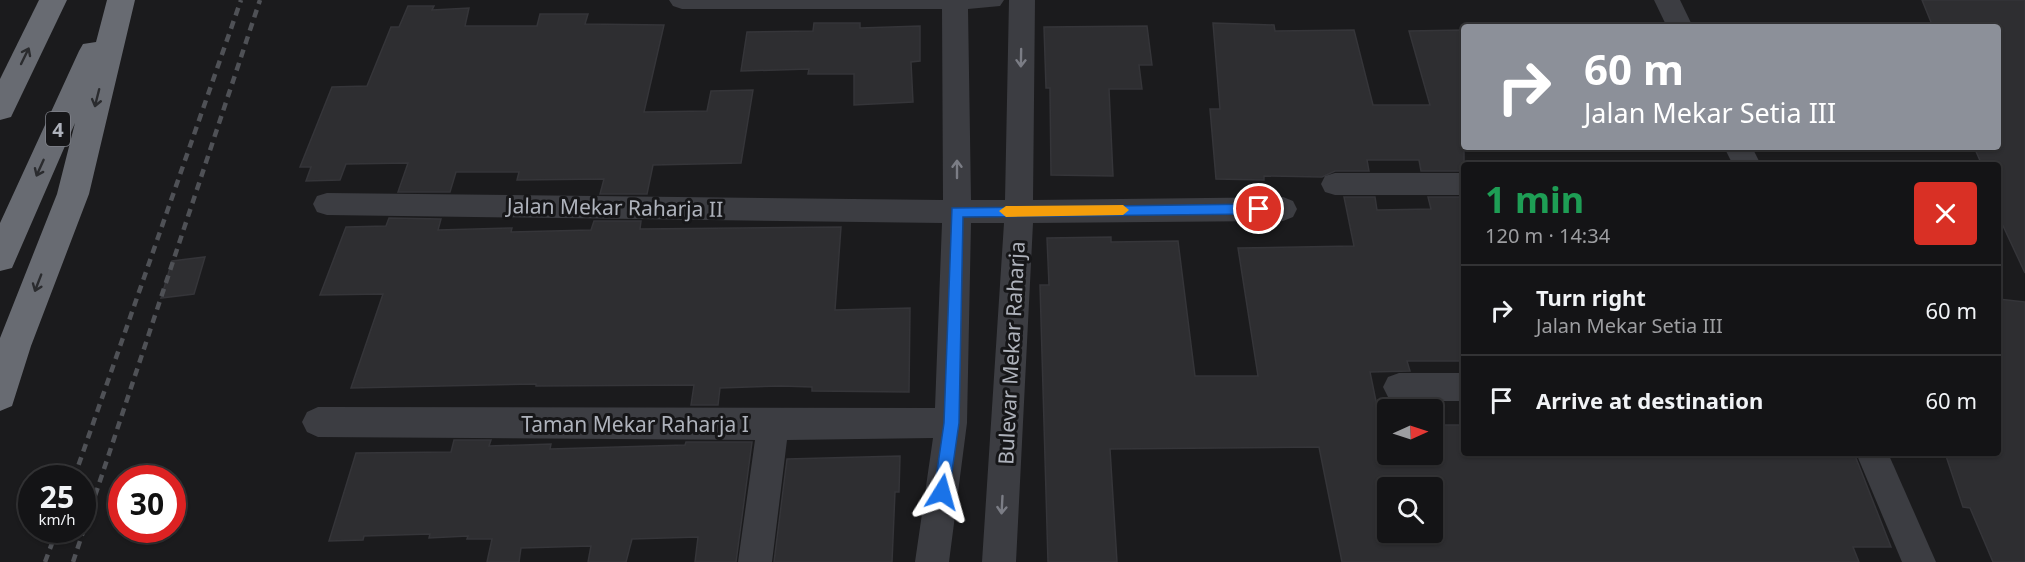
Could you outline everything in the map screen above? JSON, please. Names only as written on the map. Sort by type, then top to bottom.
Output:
[{"type":"highway","points":[[0,109],[53,0]]},
{"type":"highway","name":"4","points":[[0,258],[116,0]]},
{"type":"highway","points":[[0,395],[14,346],[73,194],[121,0]]},
{"type":"street","points":[[682,0],[919,2],[991,0]]},
{"type":"street","points":[[932,562],[951,423],[957,212],[955,0]]},
{"type":"street","name":"Bulevar Mekar Raharja","points":[[999,562],[1019,211],[1022,0]]},
{"type":"street","points":[[1667,0],[1679,24]]},
{"type":"street","points":[[1335,184],[1461,184]]},
{"type":"street","name":"Jalan Mekar Raharja II","points":[[327,204],[957,212],[1283,209]]},
{"type":"street","points":[[1399,387],[1461,387]]},
{"type":"street","name":"Taman Mekar Raharja I","points":[[318,422],[773,425],[951,423]]},
{"type":"street","points":[[755,562],[773,425]]},
{"type":"street","points":[[1873,456],[1918,562]]},
{"type":"building","points":[[1922,0],[2025,0],[2025,273],[2001,221],[2001,162],[1981,162],[1975,150],[2001,150],[2001,24],[1932,24]]},
{"type":"building","points":[[408,6],[434,6],[432,10],[469,8],[465,26],[537,26],[540,14],[588,14],[585,24],[664,25],[644,112],[707,111],[711,91],[753,90],[741,163],[653,165],[647,194],[600,194],[604,179],[517,180],[519,172],[456,172],[450,192],[398,192],[408,163],[346,164],[340,180],[306,181],[311,167],[300,167],[332,87],[367,86],[391,27],[399,27]]},
{"type":"building","points":[[814,23],[860,23],[860,28],[920,26],[920,61],[911,62],[913,102],[854,105],[854,74],[808,74],[809,69],[741,71],[747,32],[813,31]]},
{"type":"building","points":[[1213,23],[1274,25],[1275,31],[1354,30],[1373,105],[1430,105],[1409,31],[1461,30],[1461,150],[1464,150],[1464,162],[1461,162],[1461,171],[1421,171],[1419,160],[1367,160],[1369,171],[1335,171],[1322,177],[1264,176],[1264,180],[1216,179],[1210,109],[1220,109]]},
{"type":"building","points":[[1147,26],[1152,65],[1139,65],[1142,89],[1109,89],[1113,176],[1051,175],[1050,88],[1046,88],[1044,27]]},
{"type":"building","points":[[1344,197],[1375,197],[1377,210],[1431,209],[1428,197],[1461,197],[1461,361],[1407,361],[1410,371],[1370,372],[1377,406],[1377,465],[1443,465],[1443,425],[1461,425],[1461,456],[1855,456],[1891,547],[1853,547],[1859,562],[1342,562],[1319,447],[1110,449],[1117,562],[1048,562],[1040,285],[1049,285],[1047,238],[1111,237],[1111,242],[1178,241],[1195,376],[1258,376],[1238,248],[1354,246]]},
{"type":"building","points":[[389,218],[441,219],[438,230],[512,228],[511,232],[591,230],[594,221],[641,221],[640,229],[841,227],[835,310],[910,308],[909,392],[812,391],[812,387],[781,386],[720,388],[718,405],[691,405],[694,385],[536,386],[536,384],[351,388],[383,294],[320,295],[346,227],[386,226]]},
{"type":"building","points":[[205,257],[194,294],[161,298],[172,261]]},
{"type":"building","points":[[2001,299],[2025,302],[2025,562],[1993,562],[1970,508],[1963,507],[1946,456],[2001,456]]},
{"type":"building","points":[[454,440],[491,440],[489,446],[551,444],[550,449],[685,445],[686,442],[752,442],[736,562],[695,562],[698,537],[632,539],[626,562],[588,562],[591,546],[521,548],[519,562],[487,562],[492,539],[467,539],[468,536],[429,538],[430,534],[364,536],[363,540],[329,541],[356,453],[451,452]]},
{"type":"building","points":[[900,456],[899,492],[895,492],[892,562],[774,562],[787,459]]},
{"type":"railway","points":[[79,465],[241,0]]},
{"type":"railway","points":[[73,562],[260,0]]},
{"type":"railway","points":[[45,562],[52,543]]},
{"type":"slow traffic","points":[[1006,211],[1123,210]]},
{"type":"route","points":[[942,492],[951,423],[957,212],[1259,209]]}]
